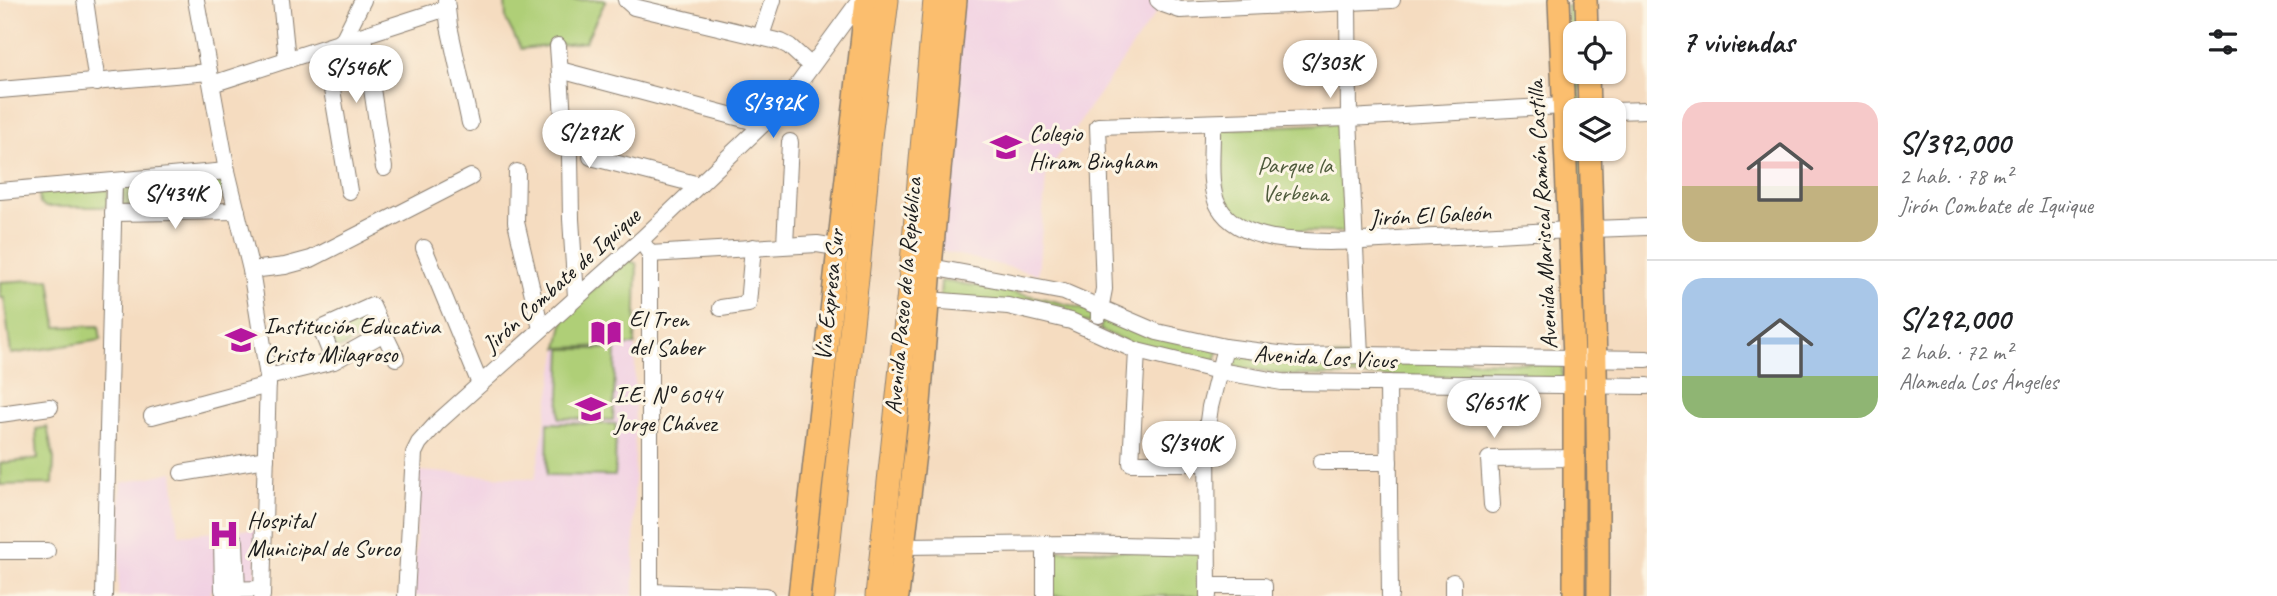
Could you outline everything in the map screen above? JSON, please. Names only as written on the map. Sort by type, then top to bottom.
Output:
[{"type":"highway","name":"Via Expresa Sur","points":[[824,596],[870,137],[887,0]]},
{"type":"highway","points":[[877,596],[912,264],[935,0]]},
{"type":"highway","points":[[863,7],[870,137]]},
{"type":"main road","name":"Avenida Paseo de la República","points":[[898,596],[918,428],[930,267],[956,0]]},
{"type":"main road","name":"Avenida Mariscal Ramón Castilla","points":[[1559,0],[1563,106]]},
{"type":"main road","points":[[1586,0],[1587,21]]},
{"type":"main road","points":[[799,596],[863,7]]},
{"type":"main road","name":"Avenida Mariscal Ramón Castilla","points":[[1566,161],[1575,385],[1574,596]]},
{"type":"main road","name":"Avenida Mariscal Ramón Castilla","points":[[1590,161],[1598,358],[1598,596]]},
{"type":"street","points":[[85,0],[97,83]]},
{"type":"street","points":[[196,0],[227,171],[251,270],[268,381],[262,592],[237,591],[228,540]]},
{"type":"street","points":[[281,0],[287,60]]},
{"type":"street","points":[[342,43],[363,0]]},
{"type":"street","points":[[626,0],[646,10],[761,36],[789,46],[811,66]]},
{"type":"street","points":[[761,36],[773,0]]},
{"type":"street","points":[[1157,0],[1180,10],[1392,0]]},
{"type":"street","points":[[1348,3],[1349,118],[1360,355]]},
{"type":"street","points":[[0,90],[211,78],[287,60],[342,43],[447,4],[470,123]]},
{"type":"street","name":"Jirón Combate de Iquique","points":[[406,596],[414,453],[419,443],[435,425],[576,298],[645,247],[699,185],[789,97],[811,66],[863,7]]},
{"type":"street","points":[[364,36],[384,168]]},
{"type":"street","points":[[558,46],[564,131],[570,156],[576,298]]},
{"type":"street","points":[[325,48],[349,191]]},
{"type":"street","points":[[560,70],[763,124]]},
{"type":"street","points":[[1096,332],[1104,289],[1098,126],[1349,118],[1563,106]]},
{"type":"street","points":[[1626,111],[1647,110]]},
{"type":"street","name":"Jirón El Galeón","points":[[1212,123],[1213,191],[1217,205],[1226,217],[1239,226],[1271,237],[1354,242],[1570,230]]},
{"type":"street","points":[[785,245],[790,142]]},
{"type":"street","points":[[592,157],[699,185]]},
{"type":"street","points":[[0,191],[227,171]]},
{"type":"street","points":[[516,172],[516,222],[541,329]]},
{"type":"street","points":[[251,270],[285,266],[311,259],[471,177]]},
{"type":"street","points":[[104,596],[114,183]]},
{"type":"street","points":[[113,214],[237,211]]},
{"type":"street","points":[[1593,229],[1647,227]]},
{"type":"street","points":[[765,596],[650,594],[645,247],[817,244],[836,247]]},
{"type":"street","points":[[721,308],[748,304],[753,247]]},
{"type":"street","points":[[424,248],[480,384]]},
{"type":"street","name":"Avenida Los Vicus","points":[[930,267],[1064,292],[1157,332],[1225,347],[1295,356],[1647,359]]},
{"type":"street","name":"Avenida Los Vicus","points":[[928,300],[1008,306],[1071,321],[1137,351],[1219,371],[1282,382],[1647,386]]},
{"type":"street","points":[[334,360],[321,329],[372,306],[396,358]]},
{"type":"street","points":[[152,416],[334,360],[384,333]]},
{"type":"street","points":[[1225,347],[1207,428],[1208,591],[1264,586],[1264,596]]},
{"type":"street","points":[[1137,351],[1131,463],[1207,463]]},
{"type":"street","points":[[1388,383],[1390,596]]},
{"type":"street","points":[[0,414],[50,407]]},
{"type":"street","points":[[1492,505],[1489,458],[1575,458]]},
{"type":"street","points":[[182,473],[266,459]]},
{"type":"street","points":[[1321,462],[1389,462]]},
{"type":"street","points":[[904,546],[1045,544],[1208,547]]},
{"type":"street","points":[[1045,544],[1045,596]]},
{"type":"street","points":[[0,551],[47,551]]},
{"type":"shaded area","name":"Colegio Hiram Bingham","points":[[963,0],[1165,0],[1082,118],[1046,176],[1038,274],[938,250]]},
{"type":"shaded area","name":"I.E. N° 6044 Jorge Chávez","points":[[635,345],[634,596],[414,596],[418,471],[535,479],[558,348]]},
{"type":"shaded area","name":"Hospital Municipal de Surco","points":[[173,472],[179,535],[255,529],[257,589],[211,590],[211,596],[118,596],[121,483]]},
{"type":"green space","points":[[505,0],[606,0],[585,42],[521,49],[506,20]]},
{"type":"green space","points":[[1566,6],[1576,6],[1576,21],[1567,21]]},
{"type":"green space","points":[[1570,84],[1580,84],[1580,98],[1570,98]]},
{"type":"green space","name":"Parque la Verbena","points":[[1344,123],[1349,232],[1278,229],[1243,218],[1231,208],[1224,194],[1222,178],[1222,129]]},
{"type":"green space","points":[[1573,161],[1583,161],[1586,224],[1576,224]]},
{"type":"green space","points":[[217,178],[221,180],[224,189],[219,202],[125,207],[121,205],[119,188]]},
{"type":"green space","points":[[108,189],[108,205],[105,207],[45,207],[40,204],[39,193]]},
{"type":"green space","points":[[629,260],[637,264],[635,345],[558,348],[565,313]]},
{"type":"green space","points":[[50,279],[57,327],[99,326],[101,340],[11,354],[4,298],[0,298],[0,282]]},
{"type":"green space","points":[[941,281],[1015,292],[1088,310],[1093,313],[1091,323],[940,298]]},
{"type":"green space","points":[[1103,314],[1219,349],[1213,367],[1139,348],[1100,330]]},
{"type":"green space","points":[[368,315],[375,329],[341,348],[335,347],[330,334],[332,330]]},
{"type":"green space","points":[[562,349],[616,349],[613,420],[559,418]]},
{"type":"green space","points":[[1235,353],[1562,364],[1563,379],[1289,375],[1231,366]]},
{"type":"green space","points":[[1578,390],[1594,390],[1595,596],[1578,596]]},
{"type":"green space","points":[[548,423],[616,424],[615,476],[547,475]]},
{"type":"green space","points":[[47,427],[54,458],[53,484],[0,485],[0,463],[38,459],[36,429]]},
{"type":"green space","points":[[1051,550],[1205,551],[1204,596],[1051,596]]},
{"type":"place","name":"Colegio Hiram Bingham","points":[[1006,147]]},
{"type":"place","name":"El Tren del Saber","points":[[606,333]]},
{"type":"place","name":"Institución Educativa Cristo Milagroso","points":[[241,340]]},
{"type":"place","name":"I.E. N° 6044 Jorge Chávez","points":[[591,409]]},
{"type":"place","name":"Hospital Municipal de Surco","points":[[224,534]]}]
